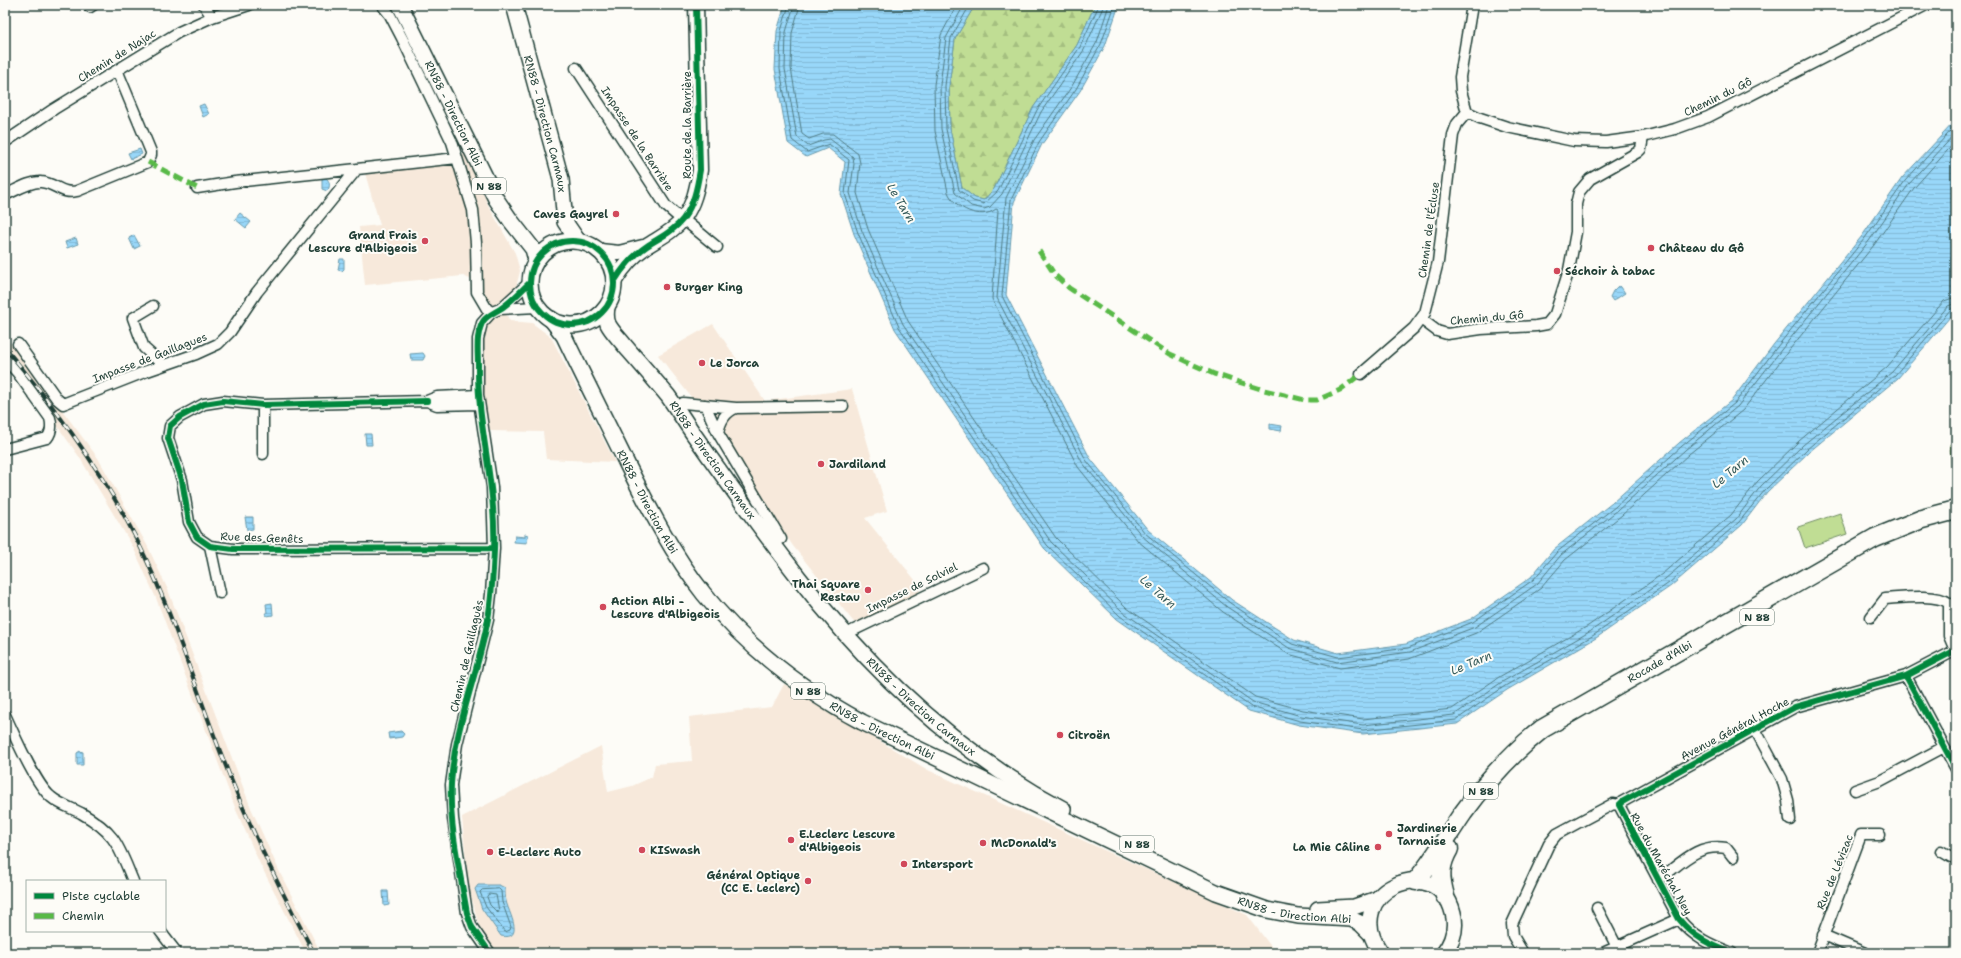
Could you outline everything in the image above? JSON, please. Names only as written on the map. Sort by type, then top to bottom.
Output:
[{"type":"highway","name":"Rocade d'Albi","points":[[1416,881],[1429,865],[1440,846],[1464,812],[1503,766],[1525,743],[1542,729],[1562,716],[1875,538],[1922,519],[1956,510]]},
{"type":"highway","name":"Rocade d'Albi","points":[[1445,896],[1440,879],[1440,868],[1451,844],[1522,761],[1551,737],[1581,718],[1883,546],[1911,534],[1956,522]]},
{"type":"main road","name":"RN88 - Direction Albi","points":[[400,5],[496,199],[533,249],[536,260]]},
{"type":"main road","name":"RN88 - Direction Carmaux","points":[[514,5],[561,179],[565,222],[578,241]]},
{"type":"main road","points":[[578,241],[590,244],[600,251],[610,265],[614,282],[612,295],[607,307],[596,318],[581,324],[565,325],[551,320],[537,307],[532,295],[530,282],[536,260],[547,248],[562,242],[578,241]]},
{"type":"main road","name":"RN88 - Direction Carmaux","points":[[607,307],[606,315],[608,324],[668,396],[696,437],[799,578],[835,623],[868,660],[910,700],[974,752],[1047,800],[1074,814],[1199,874],[1266,903],[1284,907],[1324,909],[1354,907],[1377,899]]},
{"type":"main road","name":"RN88 - Direction Albi","points":[[551,320],[564,336],[654,517],[677,556],[708,598],[753,646],[811,693],[856,719],[1216,892],[1267,910],[1298,916],[1351,919],[1360,923],[1370,932]]},
{"type":"main road","points":[[623,342],[652,367],[674,391],[781,539],[852,631],[867,648],[932,709],[961,733],[1024,776],[1074,814]]},
{"type":"main road","points":[[1381,953],[1374,944],[1370,932],[1369,921],[1372,909],[1377,899],[1392,886],[1404,881],[1427,883],[1445,896],[1452,907],[1455,920],[1454,933],[1448,950]]},
{"type":"street","points":[[88,5],[90,7],[93,5]]},
{"type":"street","points":[[204,5],[212,17]]},
{"type":"street","name":"Chemin de Najac","points":[[5,142],[54,109],[179,32],[212,17],[249,5]]},
{"type":"street","points":[[382,5],[390,15],[402,38],[452,142],[473,210],[476,243],[477,292],[487,309],[496,310],[537,307]]},
{"type":"street","name":"Route de la Barrière","points":[[600,251],[619,253],[647,246],[661,239],[683,220],[690,210],[696,192],[700,170],[696,5]]},
{"type":"street","points":[[1472,5],[1460,77],[1461,91],[1467,112],[1507,127],[1574,141],[1606,142],[1643,137]]},
{"type":"street","name":"Chemin du Gô","points":[[1421,319],[1437,331],[1447,334],[1481,329],[1547,324],[1555,314],[1569,270],[1576,232],[1576,204],[1579,192],[1590,179],[1638,152],[1641,149],[1643,137],[1675,129],[1708,117],[1926,5]]},
{"type":"street","name":"Impasse de la Barrière","points":[[576,68],[666,206],[717,247]]},
{"type":"street","points":[[5,195],[37,182],[49,183],[67,193],[77,191],[148,162],[151,155],[150,152],[117,70]]},
{"type":"street","name":"Chemin de l'Écluse","points":[[1361,374],[1410,333],[1421,319],[1427,306],[1438,262],[1453,136],[1457,124],[1467,112]]},
{"type":"street","points":[[197,188],[235,182],[457,158]]},
{"type":"street","name":"Impasse de Gaillagues","points":[[18,344],[57,399],[63,404],[163,365],[196,354],[218,344],[230,332],[257,292],[357,168]]},
{"type":"street","name":"Route de la Barrière","points":[[614,282],[625,264],[647,246]]},
{"type":"street","name":"Chemin de Gaillaguès","points":[[490,953],[472,927],[467,913],[453,819],[451,785],[456,744],[488,620],[492,594],[494,548],[492,487],[478,399],[478,339],[482,323],[530,282]]},
{"type":"street","points":[[153,306],[133,318],[144,348],[163,365]]},
{"type":"street","points":[[5,359],[17,372],[50,418],[52,427],[47,438],[5,449]]},
{"type":"street","name":"Rue des Genêts","points":[[478,399],[437,397],[427,401],[263,405],[223,401],[204,404],[180,416],[170,426],[168,438],[182,480],[189,522],[197,537],[210,546],[233,550],[494,548]]},
{"type":"street","points":[[683,404],[736,408],[844,406]]},
{"type":"street","points":[[263,405],[263,454]]},
{"type":"street","points":[[705,405],[718,433],[781,539]]},
{"type":"street","points":[[718,433],[720,423],[730,410],[736,408]]},
{"type":"street","name":"Rue des Genêts","points":[[210,546],[220,593]]},
{"type":"street","name":"Impasse de Solviel","points":[[852,631],[983,568]]},
{"type":"street","points":[[1870,617],[1885,599],[1912,597],[1943,598],[1949,603],[1949,636],[1956,650]]},
{"type":"street","name":"Avenue Général Hoche","points":[[1523,953],[1513,936],[1512,924],[1549,844],[1557,834],[1612,804],[1619,805],[1795,708],[1807,703],[1906,676],[1956,650]]},
{"type":"street","points":[[1906,676],[1956,768]]},
{"type":"street","points":[[5,715],[37,780],[51,797],[92,819],[116,840],[133,880]]},
{"type":"street","name":"Avenue Général Hoche","points":[[1755,729],[1782,779],[1788,800],[1790,820]]},
{"type":"street","points":[[1855,790],[1880,781],[1944,747]]},
{"type":"street","name":"Rue du Maréchal Ney","points":[[1619,805],[1679,920],[1686,929],[1698,938],[1732,953]]},
{"type":"street","name":"Rue de Lévizac","points":[[1817,953],[1861,835],[1880,835]]},
{"type":"street","name":"Rue du Maréchal Ney","points":[[1658,880],[1686,857],[1700,850],[1712,847],[1726,848],[1733,857]]},
{"type":"street","points":[[1941,851],[1951,857],[1956,857]]},
{"type":"street","points":[[1597,908],[1617,947]]},
{"type":"street","points":[[1603,953],[1679,920]]},
{"type":"street","points":[[161,932],[178,953]]},
{"type":"street","points":[[1824,935],[1866,953]]},
{"type":"shaded area","points":[[467,153],[488,205],[515,253],[520,271],[516,287],[499,302],[510,321],[532,323],[551,337],[615,462],[546,459],[543,432],[490,431],[482,398],[481,284],[463,276],[365,285],[359,227],[380,225],[362,163]]},
{"type":"shaded area","points":[[713,324],[765,401],[852,389],[887,511],[865,518],[920,586],[919,595],[856,625],[793,546],[703,412],[658,355]]},
{"type":"shaded area","points":[[5,338],[20,354],[98,458],[147,545],[168,590],[251,808],[281,875],[321,953],[306,953],[260,864],[236,810],[156,598],[133,547],[80,458],[51,417],[5,362]]},
{"type":"shaded area","points":[[784,684],[928,770],[1247,915],[1276,953],[486,953],[468,884],[462,817],[601,746],[608,792],[632,786],[652,777],[655,764],[692,761],[689,717],[772,707]]},
{"type":"green space","points":[[975,5],[1095,5],[1077,45],[1033,108],[994,189],[984,200],[975,198],[962,188],[950,129],[949,86],[955,39]]},
{"type":"green space","points":[[1950,444],[1956,444],[1956,488],[1952,489]]},
{"type":"green space","points":[[1840,513],[1847,534],[1805,548],[1798,527]]},
{"type":"water","name":"Le Tarn","points":[[785,5],[975,5],[955,39],[949,86],[950,129],[962,188],[975,198],[984,200],[994,189],[1033,108],[1077,45],[1095,5],[1119,5],[1105,46],[1080,91],[1042,144],[1014,202],[1006,295],[1090,458],[1148,530],[1232,600],[1294,640],[1338,653],[1406,644],[1471,619],[1531,577],[1554,549],[1612,503],[1679,443],[1732,400],[1774,344],[1862,236],[1902,178],[1956,120],[1956,310],[1898,378],[1809,452],[1767,492],[1742,525],[1671,586],[1596,638],[1507,690],[1457,724],[1363,734],[1299,725],[1249,711],[1117,619],[1044,548],[895,329],[854,234],[841,194],[845,162],[828,148],[806,157],[788,143],[775,69],[777,31]]},
{"type":"water","points":[[204,104],[209,114],[203,117],[199,106]]},
{"type":"water","points":[[140,149],[142,154],[131,159],[128,153]]},
{"type":"water","points":[[324,177],[328,179],[329,183],[327,191],[322,189],[322,178]]},
{"type":"water","points":[[240,213],[251,222],[246,228],[235,219]]},
{"type":"water","points":[[134,235],[140,246],[134,249],[129,238]]},
{"type":"water","points":[[76,238],[78,244],[67,248],[65,242]]},
{"type":"water","points":[[340,259],[344,259],[344,269],[342,271],[338,270]]},
{"type":"water","points":[[1618,286],[1621,287],[1625,293],[1613,301],[1610,297]]},
{"type":"water","points":[[423,353],[425,356],[423,360],[411,360],[410,354]]},
{"type":"water","points":[[1270,424],[1282,426],[1281,431],[1270,429]]},
{"type":"water","points":[[365,434],[371,434],[372,445],[366,445]]},
{"type":"water","points":[[245,517],[253,517],[253,529],[247,530]]},
{"type":"water","points":[[525,534],[528,535],[527,543],[514,542],[515,536],[525,537]]},
{"type":"water","points":[[272,603],[273,615],[267,616],[265,613],[267,613],[266,604]]},
{"type":"water","points":[[401,731],[404,734],[402,737],[389,739],[388,733]]},
{"type":"water","points":[[80,751],[83,752],[83,765],[77,765],[77,753]]},
{"type":"water","points":[[478,885],[499,885],[505,888],[506,901],[514,924],[513,934],[501,936],[482,909],[475,889]]},
{"type":"water","points":[[383,891],[388,891],[389,905],[384,906]]},
{"type":"railway","points":[[5,348],[55,409],[70,430],[113,496],[126,519],[153,575],[177,633],[220,751],[241,803],[288,904],[314,953]]},
{"type":"marked path","points":[[88,5],[90,7],[93,5]]},
{"type":"marked path","points":[[148,162],[197,188]]},
{"type":"marked path","points":[[1039,251],[1055,275],[1069,288],[1170,354],[1214,374],[1264,390],[1305,400],[1317,400],[1340,390],[1361,374]]},
{"type":"cycle path","points":[[614,282],[632,258],[647,246],[671,231],[683,219],[690,208],[698,183],[700,170],[696,5]]},
{"type":"cycle path","points":[[572,241],[588,244],[602,253],[611,267],[614,283],[611,299],[602,313],[588,322],[572,325],[556,322],[542,313],[533,299],[530,283],[533,267],[542,253],[556,244],[572,241]]},
{"type":"cycle path","points":[[490,953],[472,927],[467,913],[453,833],[451,784],[453,763],[461,722],[484,640],[493,576],[493,503],[480,411],[478,338],[484,319],[508,303],[530,282]]},
{"type":"cycle path","points":[[427,401],[263,405],[223,401],[204,404],[180,417],[170,426],[168,438],[182,480],[189,522],[197,537],[210,546],[233,549],[494,548]]},
{"type":"cycle path","points":[[1732,953],[1703,940],[1685,926],[1679,919],[1619,805],[1795,707],[1906,676],[1956,650]]},
{"type":"cycle path","points":[[1906,676],[1956,769]]},
{"type":"place","name":"Caves Gayrel","points":[[616,214]]},
{"type":"place","name":"Grand Frais Lescure d'Albigeois","points":[[425,241]]},
{"type":"place","name":"Château du Gô","points":[[1651,248]]},
{"type":"place","name":"Séchoir à tabac","points":[[1557,271]]},
{"type":"place","name":"Burger King","points":[[667,287]]},
{"type":"place","name":"Le Jorca","points":[[702,363]]},
{"type":"place","name":"Jardiland","points":[[821,464]]},
{"type":"place","name":"Thai Square Restau","points":[[868,590]]},
{"type":"place","name":"Action Albi - Lescure d'Albigeois","points":[[603,607]]},
{"type":"place","name":"Citroën","points":[[1060,735]]},
{"type":"place","name":"Jardinerie Tarnaise","points":[[1389,834]]},
{"type":"place","name":"E.Leclerc Lescure d'Albigeois","points":[[791,840]]},
{"type":"place","name":"McDonald's","points":[[983,843]]},
{"type":"place","name":"La Mie Câline","points":[[1378,847]]},
{"type":"place","name":"KISwash","points":[[642,850]]},
{"type":"place","name":"E-Leclerc Auto","points":[[490,852]]},
{"type":"place","name":"Intersport","points":[[904,864]]},
{"type":"place","name":"Général Optique (CC E. Leclerc)","points":[[808,881]]}]
